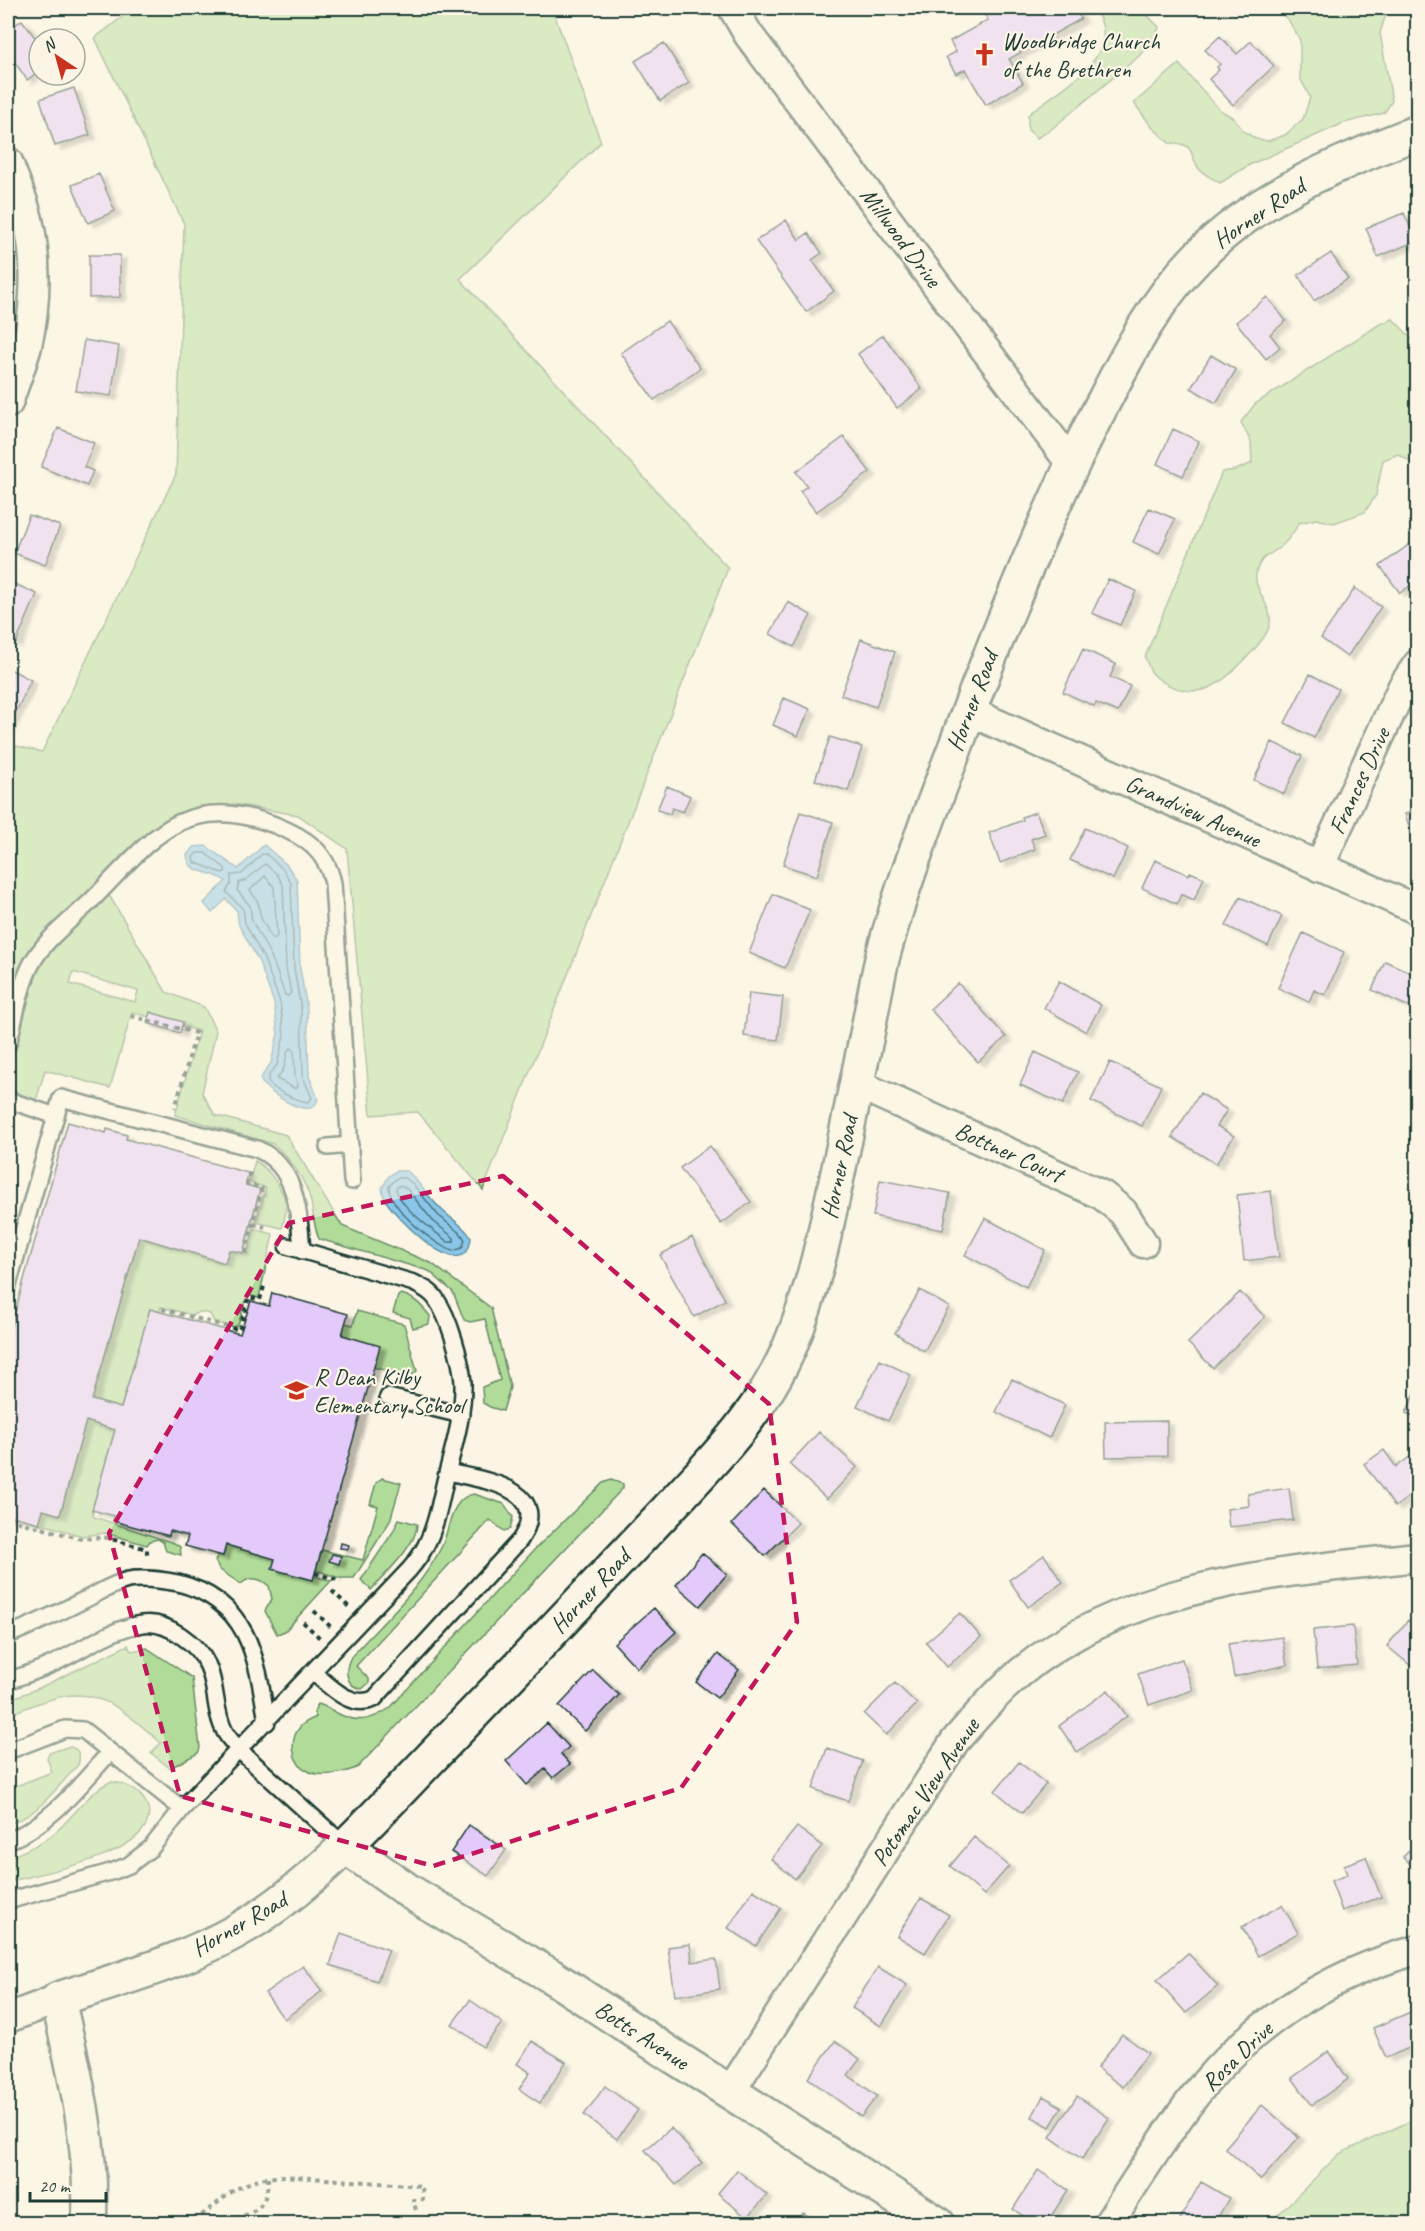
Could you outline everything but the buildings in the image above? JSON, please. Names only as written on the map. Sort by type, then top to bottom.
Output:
[{"type":"main road","name":"Horner Road","points":[[58,1999],[157,1966],[213,1944],[260,1917],[285,1899],[346,1847],[716,1458],[741,1428],[777,1375],[791,1344],[806,1300],[823,1240],[882,958],[912,860],[1025,569],[1072,465],[1114,381],[1156,309],[1193,261],[1240,219],[1281,193],[1342,163],[1418,132]]},
{"type":"main road","name":"Botts Avenue","points":[[346,1847],[410,1892],[551,1976],[938,2223]]},
{"type":"main road","points":[[58,1999],[72,2055],[87,2154],[89,2223]]},
{"type":"street","name":"Millwood Drive","points":[[733,8],[748,34],[1072,465]]},
{"type":"street","points":[[8,162],[24,206],[32,245],[34,277],[32,316],[26,348],[8,403]]},
{"type":"street","name":"Frances Drive","points":[[1319,867],[1403,686],[1418,664]]},
{"type":"street","name":"Grandview Avenue","points":[[968,711],[1418,910]]},
{"type":"street","name":"Bottner Court","points":[[857,1084],[1102,1195],[1123,1212],[1143,1243]]},
{"type":"street","name":"Potomac View Avenue","points":[[730,2092],[955,1741],[986,1704],[1021,1672],[1061,1644],[1102,1621],[1156,1600],[1231,1582],[1289,1572],[1418,1557]]},
{"type":"street","name":"Rosa Drive","points":[[1108,2223],[1188,2105],[1219,2068],[1250,2037],[1297,2001],[1344,1976],[1395,1956],[1418,1950]]},
{"type":"street","name":"Horner Road","points":[[8,2018],[58,1999]]},
{"type":"lane","points":[[8,1044],[34,959],[155,837],[170,826],[206,814],[243,816],[287,830],[321,854],[330,869],[333,883],[352,1181]]},
{"type":"lane","points":[[8,1285],[61,1098],[256,1149],[276,1160],[291,1184],[298,1205],[294,1249],[414,1283],[432,1293],[448,1322],[463,1379],[460,1415],[436,1522],[421,1554],[409,1570],[182,1809],[151,1848],[129,1865],[114,1871],[8,1901]]},
{"type":"lane","points":[[8,1100],[56,1116]]},
{"type":"lane","points":[[327,1147],[350,1145]]},
{"type":"lane","points":[[388,1397],[460,1415]]},
{"type":"lane","points":[[313,1672],[349,1700],[358,1703],[374,1699],[520,1540],[529,1525],[529,1518],[525,1505],[516,1493],[504,1485],[448,1472]]},
{"type":"lane","points":[[8,1635],[128,1580],[153,1579],[184,1585],[215,1599],[236,1618],[244,1630],[255,1656],[267,1722]]},
{"type":"lane","points":[[8,1681],[134,1626],[144,1623],[160,1625],[180,1636],[204,1659],[210,1673],[224,1731],[239,1750],[346,1847]]},
{"type":"lane","points":[[8,1751],[71,1728],[83,1730],[182,1809]]},
{"type":"lane","points":[[8,1841],[26,1834],[58,1809],[110,1752]]},
{"type":"path","points":[[131,1016],[196,1033],[170,1126]]},
{"type":"path","points":[[245,1253],[262,1188],[248,1184],[256,1149]]},
{"type":"path","points":[[253,1224],[265,1227]]},
{"type":"path","points":[[162,1310],[239,1330],[249,1297],[260,1300],[265,1283]]},
{"type":"path","points":[[8,1519],[82,1539],[104,1537],[147,1549],[147,1558]]},
{"type":"path","points":[[315,1573],[341,1581]]},
{"type":"path","points":[[167,2223],[198,2218],[242,2185],[258,2179],[283,2176],[422,2186],[423,2199],[413,2200],[416,2210]]},
{"type":"path","points":[[218,2223],[246,2216],[259,2207],[265,2199],[268,2178]]},
{"type":"highlighted area","points":[[503,1176],[769,1404],[797,1622],[681,1788],[433,1866],[180,1796],[109,1533],[289,1223]]},
{"type":"green space","points":[[134,8],[552,8],[601,142],[460,279],[728,568],[483,1190],[418,1112],[371,1115],[347,849],[298,815],[233,804],[194,809],[171,816],[34,947],[8,1016],[8,744],[42,752],[176,474],[184,224],[95,38]]},
{"type":"green space","points":[[1094,8],[1140,8],[1159,27],[1155,39],[1138,57],[1049,131],[1037,138],[1028,130],[1028,115],[1088,68],[1097,56],[1102,44],[1103,27]]},
{"type":"green space","points":[[1276,8],[1388,8],[1380,33],[1392,101],[1384,113],[1344,123],[1249,165],[1220,183],[1199,169],[1188,147],[1169,143],[1152,127],[1134,103],[1179,64],[1220,110],[1234,118],[1243,131],[1256,139],[1268,141],[1285,135],[1303,119],[1310,97],[1300,78],[1300,40],[1289,21]]},
{"type":"green space","points":[[1393,319],[1417,344],[1417,473],[1411,462],[1398,454],[1383,460],[1376,495],[1365,512],[1334,523],[1316,519],[1299,523],[1285,543],[1263,558],[1256,577],[1257,585],[1269,612],[1269,627],[1259,644],[1229,675],[1210,688],[1196,691],[1183,690],[1163,682],[1152,673],[1145,657],[1222,472],[1236,470],[1252,463],[1251,442],[1241,422],[1255,404],[1380,324]]},
{"type":"green space","points":[[109,895],[166,992],[204,1007],[216,1031],[202,1093],[215,1115],[286,1135],[342,1226],[431,1263],[491,1308],[510,1387],[503,1411],[483,1403],[482,1387],[500,1380],[485,1319],[470,1322],[464,1320],[453,1292],[429,1271],[319,1239],[305,1185],[291,1162],[273,1144],[175,1115],[199,1031],[132,1012],[110,1088],[45,1070],[36,1101],[14,1090],[9,1080],[9,1067],[39,966],[51,950]],"holes":[[[73,972],[138,991],[135,1002],[70,984]]]},
{"type":"green space","points":[[255,1161],[270,1173],[284,1198],[286,1210],[282,1228],[256,1222],[266,1188],[249,1182]]},
{"type":"green space","points":[[254,1229],[273,1234],[259,1298],[247,1295],[238,1325],[234,1327],[214,1322],[210,1314],[200,1312],[192,1315],[161,1307],[159,1312],[150,1309],[121,1408],[92,1400],[139,1237],[225,1263],[229,1250],[247,1254]]},
{"type":"green space","points":[[401,1294],[414,1300],[424,1309],[430,1316],[429,1324],[413,1328],[410,1318],[393,1313],[398,1296]]},
{"type":"green space","points":[[357,1311],[404,1324],[417,1371],[409,1377],[373,1367],[379,1346],[342,1335],[345,1323],[353,1325]]},
{"type":"green space","points":[[86,1421],[115,1430],[92,1510],[94,1517],[174,1543],[180,1547],[181,1555],[166,1551],[163,1542],[158,1539],[150,1541],[147,1545],[105,1533],[82,1536],[39,1523],[43,1510],[60,1515]]},
{"type":"green space","points":[[382,1478],[401,1483],[390,1521],[354,1578],[339,1578],[316,1570],[322,1550],[363,1560],[378,1506],[370,1504],[376,1483]]},
{"type":"green space","points":[[611,1480],[623,1484],[623,1488],[358,1767],[340,1773],[319,1774],[308,1771],[298,1763],[293,1745],[294,1738],[302,1725],[316,1717],[314,1713],[317,1704],[343,1716],[357,1719],[376,1716],[390,1708],[535,1549],[603,1483]]},
{"type":"green space","points":[[474,1494],[504,1504],[513,1517],[510,1529],[504,1531],[490,1520],[356,1666],[369,1679],[369,1683],[362,1689],[352,1685],[347,1672],[351,1657],[423,1577],[442,1546],[456,1507],[466,1496]]},
{"type":"green space","points":[[399,1519],[417,1524],[416,1532],[406,1550],[371,1590],[361,1580]]},
{"type":"green space","points":[[226,1545],[275,1559],[272,1569],[313,1580],[314,1576],[331,1581],[285,1631],[277,1634],[265,1611],[272,1599],[269,1586],[255,1579],[241,1584],[220,1570],[215,1561],[218,1555],[223,1556]]},
{"type":"green space","points":[[128,1645],[131,1651],[147,1648],[192,1678],[200,1748],[198,1753],[170,1768],[151,1753],[161,1743],[118,1708],[93,1697],[79,1695],[58,1697],[8,1715],[8,1700],[39,1688]]},
{"type":"green space","points":[[67,1747],[77,1750],[78,1765],[37,1809],[17,1821],[8,1823],[8,1789],[52,1772],[47,1758],[49,1753]]},
{"type":"green space","points":[[110,1782],[135,1790],[146,1803],[149,1811],[148,1819],[144,1828],[134,1839],[102,1856],[82,1863],[8,1882],[8,1858],[49,1837],[90,1796]]},
{"type":"green space","points":[[1417,2118],[1417,2219],[1405,2224],[1270,2223],[1339,2154]]},
{"type":"water","points":[[264,845],[287,865],[297,880],[300,968],[307,1009],[309,1076],[318,1099],[311,1108],[303,1108],[282,1099],[268,1089],[260,1079],[271,1063],[278,1034],[274,1003],[259,962],[239,925],[237,911],[226,899],[212,913],[204,903],[226,881],[193,868],[187,855],[194,847],[206,846],[238,869]]},
{"type":"water","points":[[396,1171],[407,1171],[438,1206],[465,1230],[471,1238],[466,1252],[457,1257],[444,1254],[416,1234],[393,1210],[385,1199],[382,1188],[389,1176]]},
{"type":"place","name":"Woodbridge Church of the Brethren","points":[[984,55]]},
{"type":"place","name":"R Dean Kilby Elementary School","points":[[296,1391]]}]
